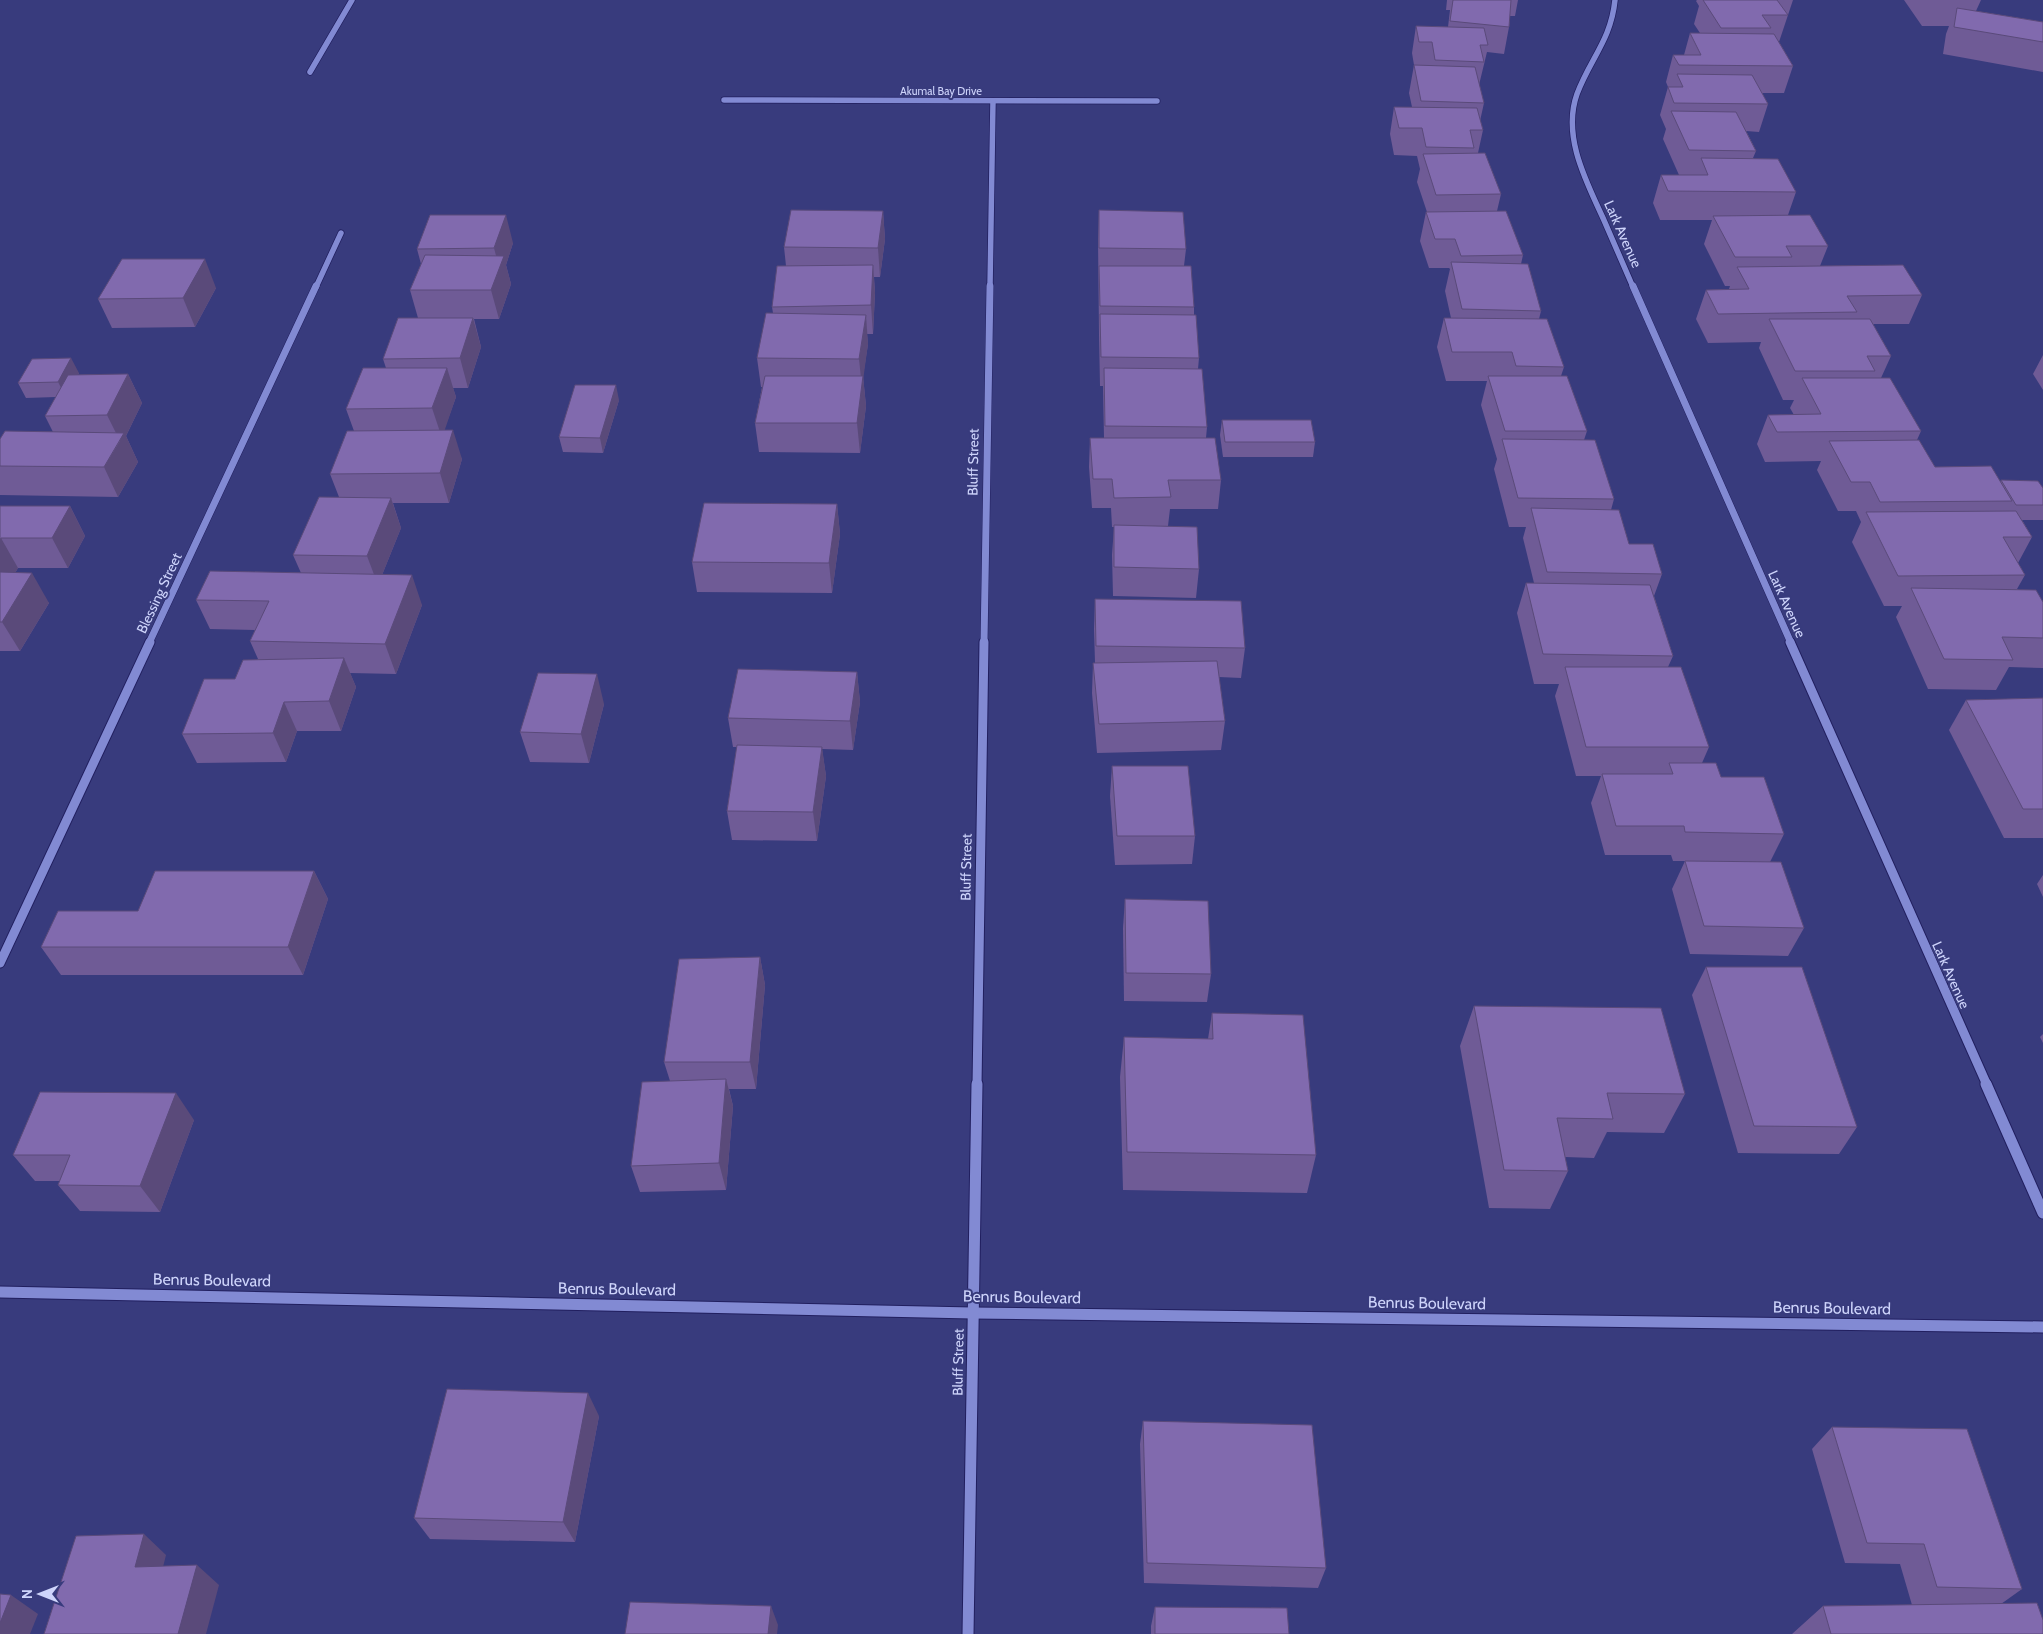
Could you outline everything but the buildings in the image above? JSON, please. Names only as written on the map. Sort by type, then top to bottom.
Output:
[{"type":"street","points":[[310,72],[352,0]]},
{"type":"street","name":"Lark Avenue","points":[[1615,0],[1614,15],[1608,36],[1577,95],[1573,119],[1574,136],[1582,171],[2043,1213]]},
{"type":"street","name":"Akumal Bay Drive","points":[[724,100],[1157,101]]},
{"type":"street","name":"Bluff Street","points":[[968,1634],[993,101]]},
{"type":"street","name":"Blessing Street","points":[[0,963],[341,233]]},
{"type":"street","name":"Benrus Boulevard","points":[[0,1292],[972,1313],[2043,1327]]}]
